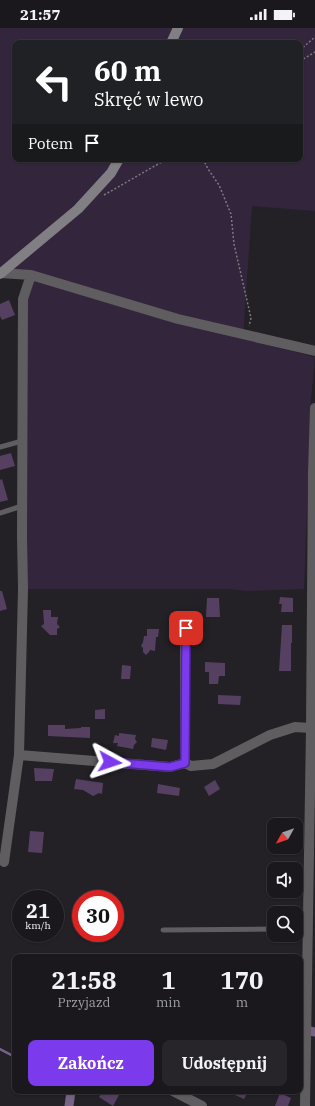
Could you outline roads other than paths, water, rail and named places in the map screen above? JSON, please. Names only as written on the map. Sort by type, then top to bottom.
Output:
[{"type":"street","points":[[172,40],[178,28]]},
{"type":"street","points":[[0,274],[78,209],[111,174],[117,162]]},
{"type":"street","points":[[0,274],[31,275],[178,319],[315,351]]},
{"type":"street","points":[[4,862],[19,755],[23,589],[23,299],[31,275]]},
{"type":"street","points":[[305,1106],[303,1018],[307,929],[311,728],[315,408]]},
{"type":"street","points":[[185,763],[186,628]]},
{"type":"street","points":[[19,755],[170,767],[185,763],[191,766],[213,764],[270,735],[294,727],[311,728]]},
{"type":"street","points":[[179,1094],[202,1106]]},
{"type":"lane","points":[[0,447],[22,440]]},
{"type":"lane","points":[[0,513],[22,506]]},
{"type":"lane","points":[[163,930],[267,929]]},
{"type":"waterway","points":[[310,1031],[315,1032]]},
{"type":"waterway","points":[[0,1049],[12,1055]]},
{"type":"waterway","points":[[69,1106],[71,1094]]}]
